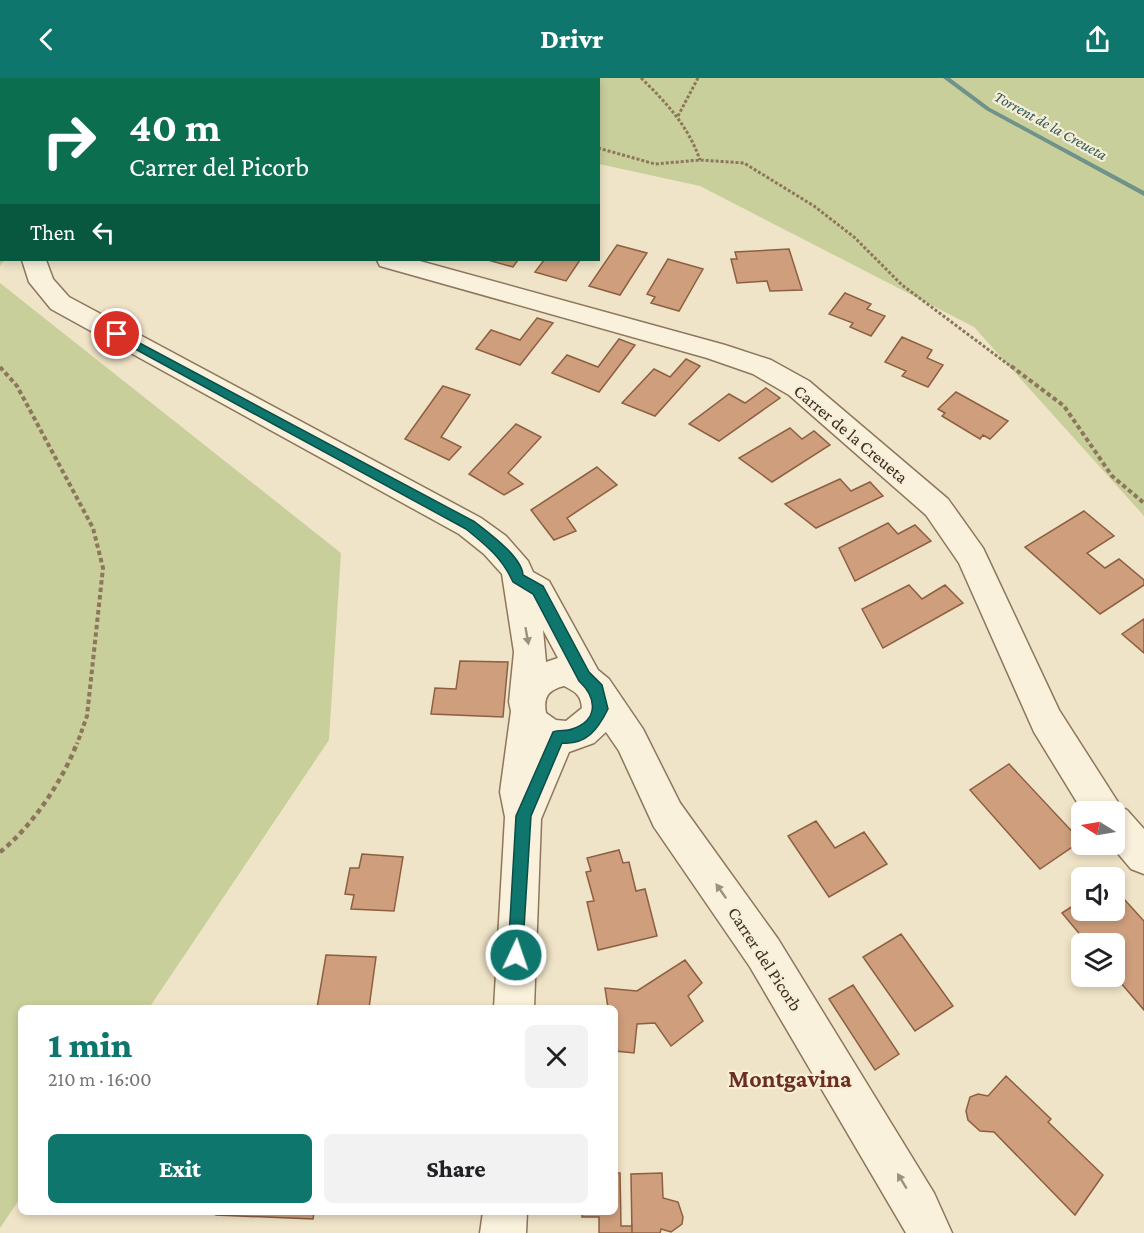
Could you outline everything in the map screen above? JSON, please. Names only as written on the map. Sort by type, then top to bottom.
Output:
[{"type":"street","name":"Carrer del Picorb","points":[[34,261],[41,282],[60,303],[470,526],[495,545],[517,570],[530,652],[518,792],[523,816]]},
{"type":"street","name":"Carrer de la Creueta","points":[[393,261],[716,351],[762,367],[799,388],[937,507],[956,530],[972,556],[1052,736],[1079,780],[1097,801]]},
{"type":"street","name":"Carrer del Picorb","points":[[517,578],[538,590],[591,683],[631,740],[667,815],[764,953],[918,1209],[929,1233]]},
{"type":"street","points":[[514,1005],[523,816],[558,736],[548,735],[530,722],[526,706],[532,685],[547,674],[566,671],[591,683]]},
{"type":"street","name":"Carrer del Picorb","points":[[558,736],[570,737],[591,727],[601,709],[591,683]]},
{"type":"street","points":[[1125,834],[1144,856]]},
{"type":"street","points":[[503,1233],[504,1215]]},
{"type":"path","points":[[641,78],[676,112],[692,135],[700,160]]},
{"type":"path","points":[[678,117],[698,78]]},
{"type":"path","points":[[600,149],[655,164],[700,160],[744,163],[814,206],[854,237],[902,285],[1064,406],[1112,476],[1144,503]]},
{"type":"path","points":[[0,367],[17,386],[93,528],[104,568],[87,716],[67,770],[14,841],[0,852]]},
{"type":"green space","points":[[600,78],[1144,78],[1144,516],[974,327],[700,186],[600,164]]},
{"type":"green space","points":[[0,283],[341,553],[329,740],[151,1005],[18,1005],[18,1201],[0,1228]]},
{"type":"building","points":[[617,245],[647,253],[620,295],[589,286]]},
{"type":"building","points":[[789,249],[802,290],[770,291],[767,281],[737,283],[731,259],[737,259],[735,252]]},
{"type":"building","points":[[668,259],[703,269],[679,311],[651,303],[655,297],[647,294]]},
{"type":"building","points":[[492,261],[517,261],[513,267]]},
{"type":"building","points":[[543,261],[579,261],[566,281],[535,272]]},
{"type":"building","points":[[845,293],[871,304],[867,309],[885,316],[871,336],[850,327],[853,323],[829,314]]},
{"type":"building","points":[[537,318],[553,323],[520,365],[476,349],[491,330],[520,340]]},
{"type":"building","points":[[902,337],[932,350],[927,358],[943,365],[928,387],[902,376],[906,371],[885,362]]},
{"type":"building","points":[[619,339],[635,345],[599,392],[552,373],[567,355],[598,367]]},
{"type":"building","points":[[686,359],[700,366],[655,416],[622,403],[654,369],[670,377]]},
{"type":"building","points":[[443,386],[470,395],[441,437],[461,447],[449,460],[405,439]]},
{"type":"building","points":[[766,388],[780,398],[719,441],[689,424],[729,394],[745,403]]},
{"type":"building","points":[[956,392],[1008,421],[990,439],[983,435],[980,439],[942,416],[945,413],[938,409]]},
{"type":"building","points":[[516,424],[541,437],[508,473],[523,484],[504,495],[469,474]]},
{"type":"building","points":[[790,428],[802,439],[814,431],[830,445],[772,482],[739,458]]},
{"type":"building","points":[[597,467],[617,485],[567,518],[576,531],[554,540],[531,510]]},
{"type":"building","points":[[840,479],[851,491],[870,482],[883,496],[816,528],[785,504]]},
{"type":"building","points":[[1084,511],[1114,536],[1087,553],[1105,568],[1119,559],[1144,580],[1144,585],[1100,614],[1025,547]]},
{"type":"building","points":[[888,523],[898,534],[915,525],[931,541],[855,581],[839,548]]},
{"type":"building","points":[[909,585],[922,599],[945,585],[963,603],[883,648],[862,609]]},
{"type":"building","points":[[1144,619],[1144,653],[1122,634]]},
{"type":"building","points":[[460,661],[508,662],[503,717],[431,714],[435,688],[456,689]]},
{"type":"building","points":[[1009,764],[1071,830],[1071,848],[1040,869],[970,790]]},
{"type":"building","points":[[816,821],[835,848],[864,832],[887,864],[829,897],[788,836]]},
{"type":"building","points":[[619,850],[623,863],[629,862],[636,891],[645,889],[657,936],[598,950],[587,902],[594,901],[586,872],[591,871],[587,858]]},
{"type":"building","points":[[362,854],[403,857],[394,911],[351,909],[354,895],[345,894],[350,868],[359,868]]},
{"type":"building","points":[[1125,900],[1144,921],[1144,1010],[1124,987],[1125,933],[1079,933],[1062,913],[1071,907],[1071,921],[1125,921]]},
{"type":"building","points":[[901,934],[953,1006],[915,1031],[863,957]]},
{"type":"building","points":[[326,955],[376,957],[369,1005],[318,1005]]},
{"type":"building","points":[[685,960],[702,983],[688,996],[703,1021],[671,1046],[655,1023],[637,1024],[634,1053],[618,1051],[618,1005],[608,1005],[605,988],[637,991]]},
{"type":"building","points":[[853,985],[899,1054],[875,1070],[829,999]]},
{"type":"building","points":[[1006,1076],[1051,1119],[1048,1122],[1103,1175],[1075,1215],[994,1132],[980,1131],[968,1120],[966,1111],[970,1097],[978,1094],[988,1096]]},
{"type":"building","points":[[618,1173],[620,1173],[621,1226],[632,1226],[632,1233],[599,1233],[599,1217],[582,1217],[582,1215],[618,1215]]},
{"type":"building","points":[[662,1173],[663,1198],[678,1202],[683,1217],[682,1224],[671,1232],[661,1229],[660,1233],[632,1233],[631,1174]]},
{"type":"building","points":[[216,1215],[314,1215],[313,1219]]},
{"type":"waterway","name":"Torrent de la Creueta","points":[[946,78],[988,109],[1144,194]]},
{"type":"district","name":"Montgavina","points":[[790,1079]]},
{"type":"route","points":[[117,334],[470,526],[495,545],[517,570],[517,578],[538,590],[584,676],[597,689],[601,709],[591,727],[570,737],[558,736],[530,805],[523,816],[516,955]]}]
